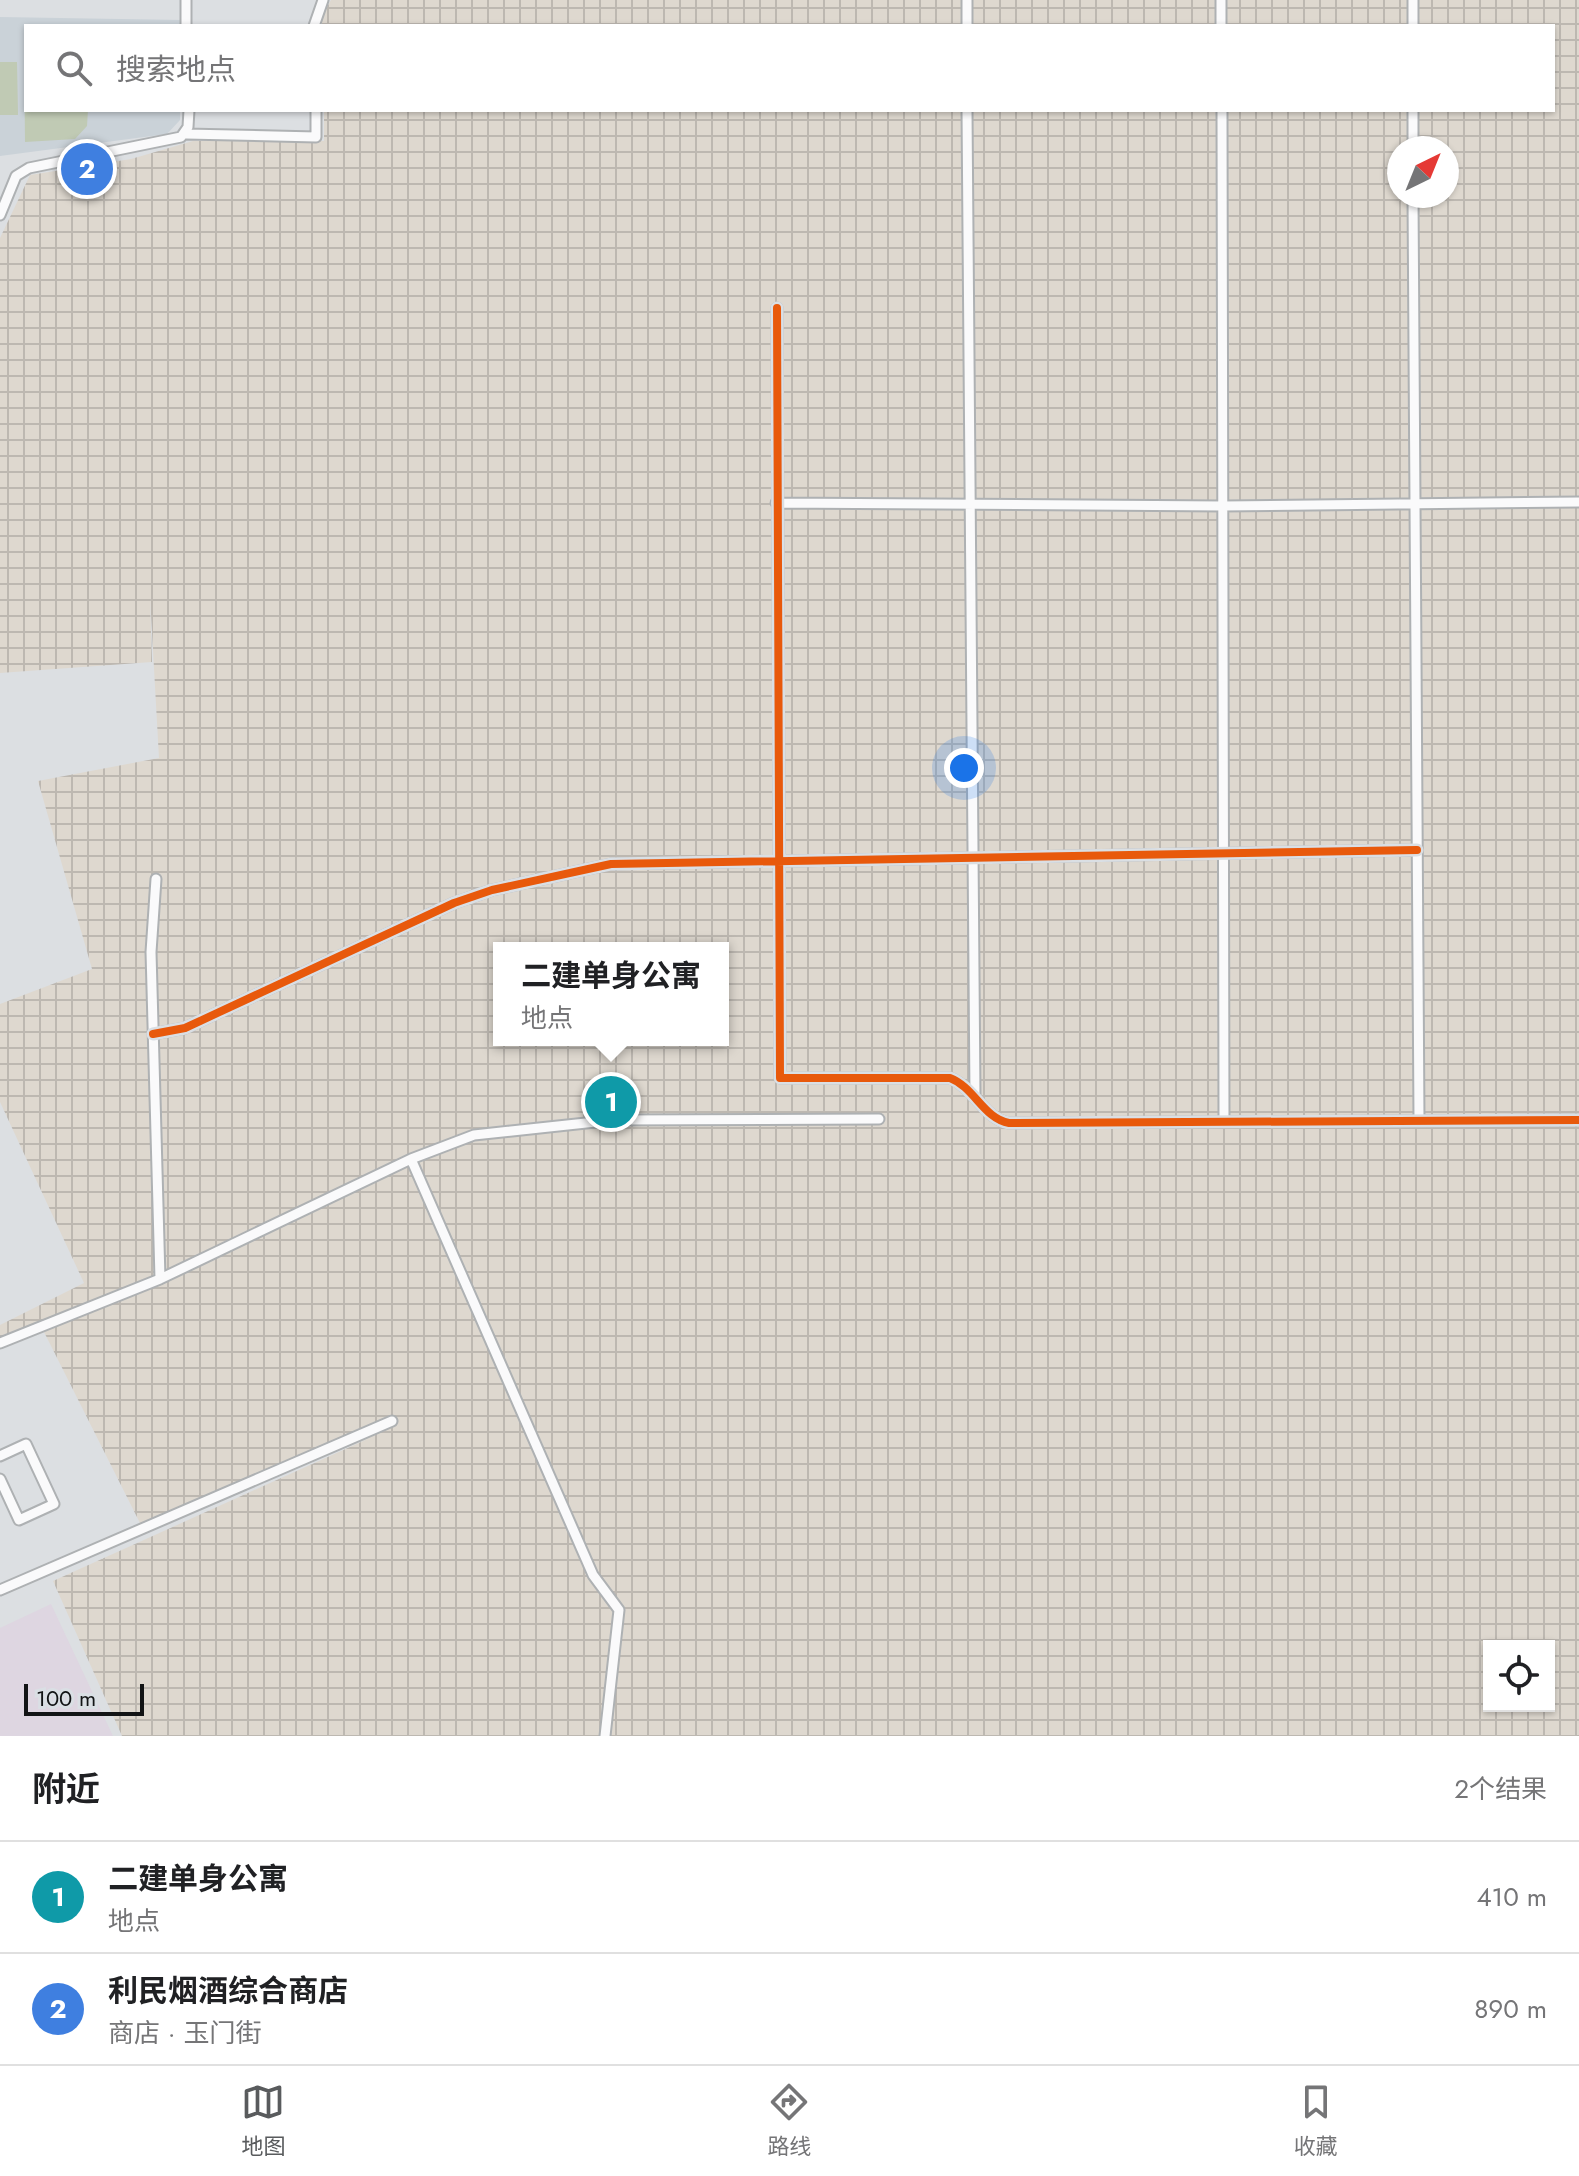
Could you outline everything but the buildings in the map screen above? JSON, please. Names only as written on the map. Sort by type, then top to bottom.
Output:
[{"type":"street","points":[[186,0],[186,24]]},
{"type":"street","points":[[315,24],[323,0]]},
{"type":"street","points":[[967,0],[967,24]]},
{"type":"street","points":[[1221,0],[1221,24]]},
{"type":"street","points":[[1413,0],[1413,24]]},
{"type":"street","points":[[186,134],[189,112]]},
{"type":"street","points":[[0,215],[16,176],[29,168],[172,140],[186,134],[316,137],[316,112]]},
{"type":"street","points":[[967,112],[972,505],[970,858],[975,1097]]},
{"type":"street","points":[[1222,112],[1224,1121]]},
{"type":"street","points":[[1413,112],[1413,136]]},
{"type":"street","points":[[1413,208],[1419,1120]]},
{"type":"street","points":[[777,308],[780,1078],[950,1078],[975,1097],[996,1119],[1009,1123],[1579,1120]]},
{"type":"street","points":[[776,503],[1223,506],[1579,502]]},
{"type":"street","points":[[153,1034],[185,1028],[415,920],[492,890],[622,862],[1417,850]]},
{"type":"street","points":[[156,879],[151,952],[160,1279]]},
{"type":"street","points":[[0,1343],[160,1279],[411,1159],[486,1132],[584,1122],[879,1119]]},
{"type":"street","points":[[411,1159],[593,1575],[619,1610],[605,1736]]},
{"type":"street","points":[[0,1590],[392,1421]]},
{"type":"street","points":[[0,1456],[26,1444],[54,1504],[19,1520],[0,1479]]},
{"type":"shaded area","points":[[331,0],[1579,0],[1579,1736],[122,1736],[53,1581],[372,1437],[143,1529],[39,1322],[0,1338],[0,1325],[84,1283],[0,1102],[0,1004],[92,969],[38,781],[159,758],[150,597],[152,662],[0,673],[0,238],[30,175],[131,159],[193,141],[324,141],[324,112],[1555,112],[1555,24],[322,24],[322,16]]},
{"type":"shaded area","points":[[0,17],[181,20],[181,24],[24,24],[24,112],[180,112],[180,120],[167,134],[0,156]]},
{"type":"shaded area","points":[[51,1604],[113,1736],[0,1736],[0,1628]]},
{"type":"green space","points":[[0,62],[17,62],[18,115],[0,115]]},
{"type":"green space","points":[[25,112],[88,112],[87,126],[75,139],[25,142]]},
{"type":"cycle path","points":[[777,308],[780,1078],[950,1078],[966,1088],[993,1116],[1009,1123],[1579,1120]]},
{"type":"cycle path","points":[[153,1034],[185,1028],[454,903],[492,890],[611,864],[1417,850]]},
{"type":"place","name":"利民烟酒综合商店","points":[[87,169]]},
{"type":"place","name":"二建单身公寓","points":[[611,1102]]}]
